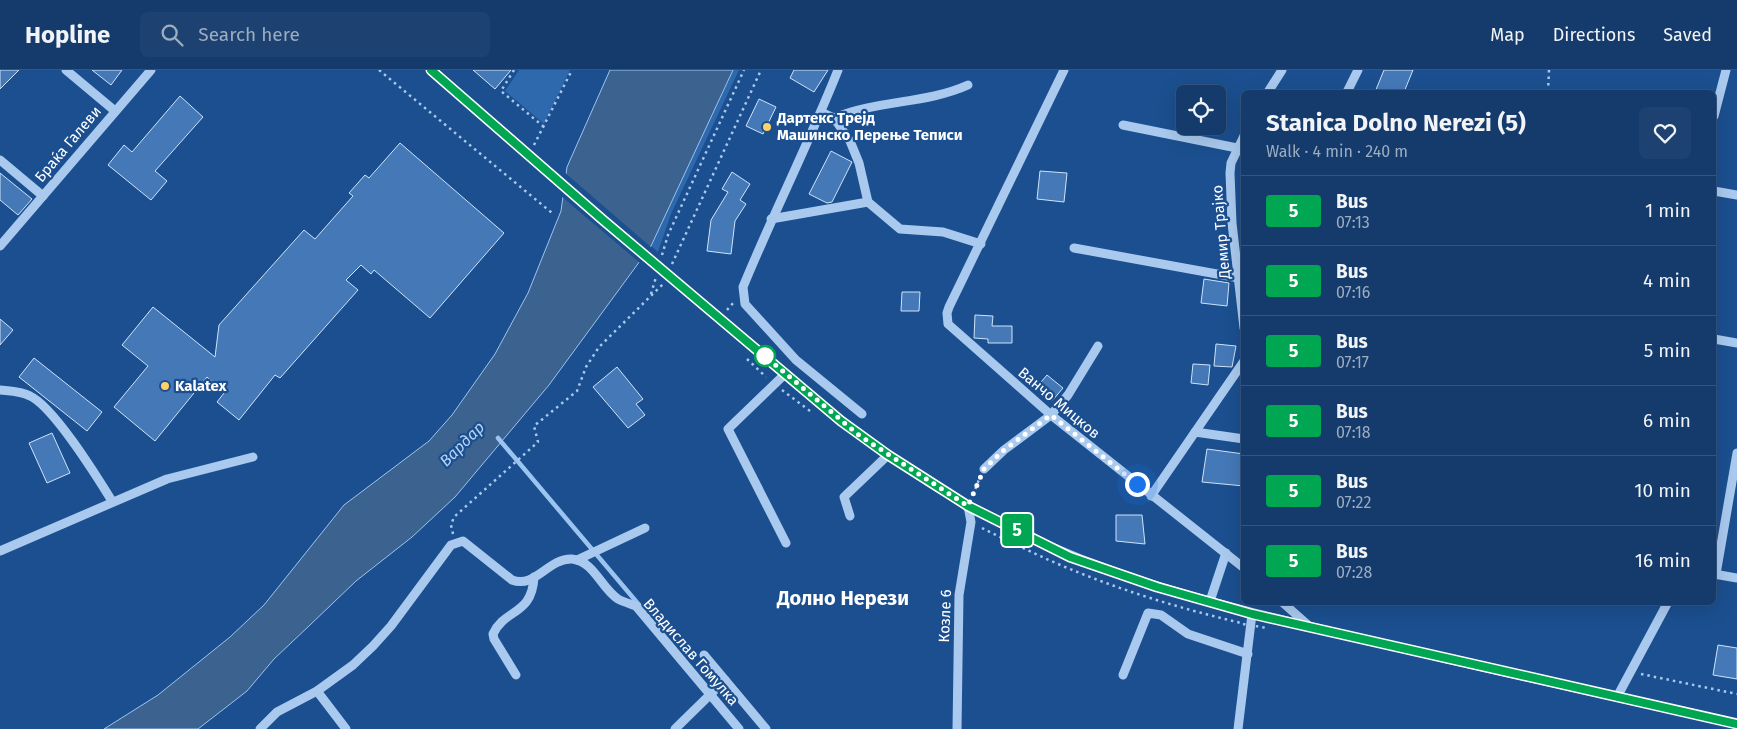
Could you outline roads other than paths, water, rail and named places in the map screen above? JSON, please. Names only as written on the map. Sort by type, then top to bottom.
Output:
[{"type":"street","name":"Браќа Галеви","points":[[66,70],[115,111]]},
{"type":"street","name":"Браќа Галеви","points":[[0,246],[151,70]]},
{"type":"street","points":[[431,70],[841,421],[888,455],[968,506],[1070,557],[1157,587],[1252,614],[1737,724]]},
{"type":"street","points":[[838,70],[821,112],[771,219],[743,287],[745,304],[796,360],[862,414]]},
{"type":"street","name":"Ванчо Мицков","points":[[1064,70],[949,307],[946,319],[948,324],[1051,415],[1241,566]]},
{"type":"street","points":[[1269,90],[1282,70]]},
{"type":"street","points":[[1348,90],[1358,70]]},
{"type":"street","points":[[1716,108],[1726,70]]},
{"type":"street","points":[[834,118],[855,110],[947,94],[968,85]]},
{"type":"street","points":[[821,112],[834,118],[850,141],[868,202],[900,229],[943,232],[981,244]]},
{"type":"street","points":[[1123,125],[1237,148]]},
{"type":"street","name":"Демир Трајко","points":[[1241,141],[1231,163],[1230,181],[1241,298]]},
{"type":"street","points":[[0,160],[43,196]]},
{"type":"street","points":[[1716,191],[1737,196]]},
{"type":"street","points":[[771,219],[868,202]]},
{"type":"street","points":[[1074,248],[1239,278]]},
{"type":"street","points":[[1716,339],[1737,343]]},
{"type":"street","points":[[984,469],[1004,450],[1051,415],[1068,395],[1098,346]]},
{"type":"street","points":[[1151,496],[1241,365]]},
{"type":"street","points":[[786,374],[728,429],[786,542]]},
{"type":"street","points":[[0,390],[29,395],[42,405],[64,430],[112,501]]},
{"type":"street","points":[[1195,432],[1241,438]]},
{"type":"street","points":[[1716,569],[1735,473],[1737,453]]},
{"type":"street","points":[[850,516],[844,496],[888,455]]},
{"type":"street","points":[[0,550],[167,479],[253,457]]},
{"type":"street","name":"Козле 6","points":[[957,729],[959,595],[971,522],[968,506]]},
{"type":"street","points":[[260,729],[277,712],[317,690],[353,665],[391,626],[452,545],[459,541],[467,542],[512,580],[525,582],[548,567],[564,560],[577,560],[645,528]]},
{"type":"street","points":[[1210,601],[1226,553]]},
{"type":"street","name":"Владислав Гомулка","points":[[577,560],[588,565],[618,599],[636,606],[739,729]]},
{"type":"street","points":[[1716,574],[1737,578]]},
{"type":"street","points":[[516,675],[494,639],[493,634],[498,626],[527,603],[534,589],[534,577]]},
{"type":"street","points":[[1285,605],[1310,627]]},
{"type":"street","points":[[1617,697],[1666,605]]},
{"type":"street","points":[[1123,675],[1148,613],[1161,615],[1188,634],[1248,654]]},
{"type":"street","points":[[1238,729],[1252,614]]},
{"type":"street","points":[[704,655],[766,729]]},
{"type":"street","points":[[675,729],[709,694],[726,680]]},
{"type":"street","points":[[317,690],[346,729]]},
{"type":"water","name":"Вардар","points":[[610,70],[733,70],[651,246],[549,385],[455,497],[412,537],[356,581],[274,659],[247,691],[198,729],[104,729],[158,695],[230,637],[264,605],[344,505],[429,441],[452,415],[495,354],[528,293],[561,211],[567,167]]},
{"type":"waterway","points":[[498,438],[640,606]]},
{"type":"place","name":"Дартекс Трејд Машинско Перење Теписи","points":[[767,127]]},
{"type":"place","name":"Kalatex","points":[[165,386]]},
{"type":"district","name":"Долно Нерези","points":[[843,598]]}]
